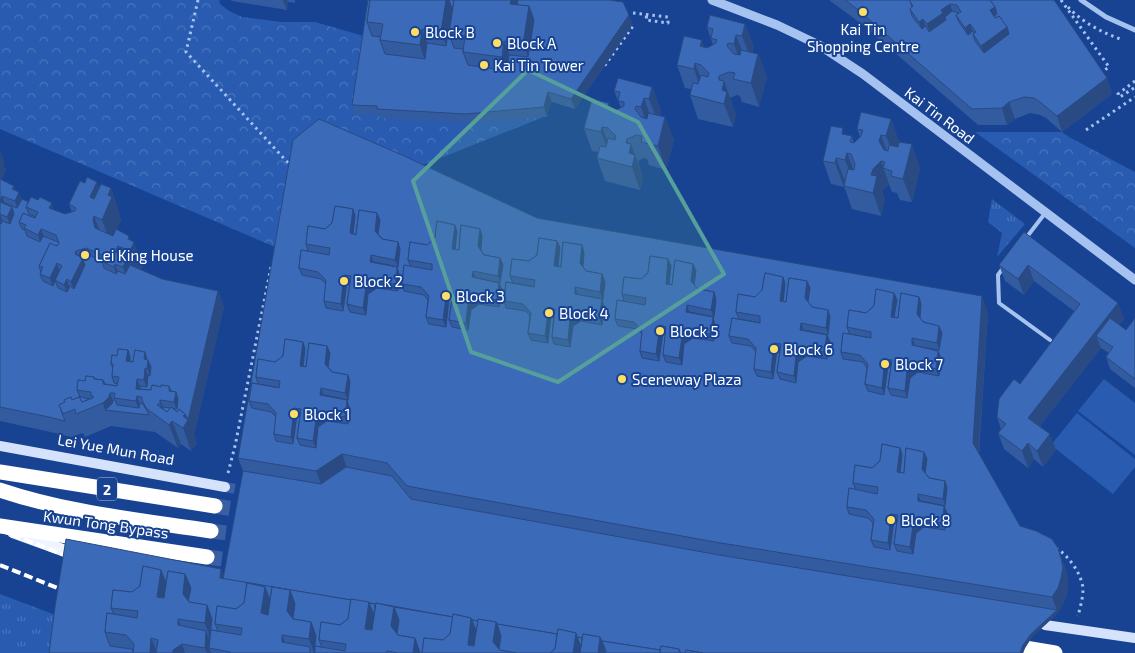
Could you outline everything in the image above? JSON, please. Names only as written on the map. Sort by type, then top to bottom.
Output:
[{"type":"highway","name":"2","points":[[0,472],[214,506]]},
{"type":"highway","points":[[0,490],[50,505],[90,513],[211,531]]},
{"type":"highway","name":"Kwun Tong Bypass","points":[[0,526],[207,557]]},
{"type":"highway","points":[[1024,648],[1055,653]]},
{"type":"main road","name":"Lei Yue Mun Road","points":[[0,446],[226,482]]},
{"type":"main road","points":[[0,526],[49,546],[89,559]]},
{"type":"main road","points":[[1045,626],[1135,638]]},
{"type":"street","name":"Kai Tin Road","points":[[712,0],[819,46],[863,74],[1135,280]]},
{"type":"street","points":[[1081,0],[1106,17],[1135,30]]},
{"type":"lane","points":[[1021,244],[1046,212]]},
{"type":"lane","points":[[1004,268],[998,275],[999,303],[1050,340]]},
{"type":"path","points":[[198,0],[186,52],[290,165],[288,175]]},
{"type":"path","points":[[1061,0],[1109,66],[1095,77]]},
{"type":"path","points":[[633,13],[668,17],[668,23],[646,20],[648,12]]},
{"type":"path","points":[[595,63],[603,68],[632,26]]},
{"type":"path","points":[[1135,81],[1118,94],[1120,97],[1135,88]]},
{"type":"path","points":[[1086,130],[1135,97]]},
{"type":"path","points":[[226,482],[236,446],[272,260]]},
{"type":"path","points":[[1054,547],[1062,551],[1076,568],[1083,588],[1082,604],[1077,617]]},
{"type":"highlighted area","points":[[528,70],[638,122],[724,274],[558,382],[471,352],[413,181]]},
{"type":"green space","points":[[0,0],[219,0],[220,4],[229,11],[242,17],[281,22],[315,22],[367,37],[550,105],[541,118],[408,171],[282,250],[0,129]]},
{"type":"green space","points":[[975,132],[1062,132],[1135,172],[1135,248]]},
{"type":"green space","points":[[992,199],[1025,224],[997,257],[1002,233],[988,222]]},
{"type":"green space","points":[[1104,379],[1135,403],[1135,455],[1078,411]]},
{"type":"green space","points":[[1077,413],[1135,459],[1135,467],[1113,494],[1051,445]]},
{"type":"green space","points":[[0,594],[58,616],[53,653],[0,653]]},
{"type":"building","points":[[368,0],[370,0],[367,22],[372,36],[381,37],[380,40],[385,54],[425,59],[427,43],[446,46],[452,9],[449,0],[454,0],[449,34],[454,48],[463,49],[468,65],[507,71],[509,55],[528,57],[534,20],[529,6],[517,5],[518,0],[609,0],[623,2],[629,15],[571,99],[548,92],[544,107],[466,114],[377,109],[377,106],[352,105]]},
{"type":"building","points":[[370,0],[446,0],[441,32],[422,29],[420,45],[380,40],[383,24],[367,22]]},
{"type":"building","points":[[454,0],[511,0],[510,4],[529,6],[523,44],[504,41],[502,57],[463,52],[465,36],[449,34]]},
{"type":"building","points":[[845,0],[910,0],[912,16],[922,29],[926,26],[929,32],[946,20],[945,17],[952,11],[959,13],[956,15],[959,22],[968,35],[973,31],[975,41],[984,53],[1009,34],[1007,27],[999,16],[995,18],[994,16],[997,14],[990,0],[1054,0],[1107,78],[1057,116],[1034,98],[1024,97],[1009,102],[1002,108],[972,109]]},
{"type":"building","points":[[909,0],[990,0],[995,7],[990,10],[995,18],[999,16],[1007,27],[981,46],[973,34],[976,32],[970,24],[965,28],[956,15],[961,12],[957,5],[950,4],[941,10],[943,13],[927,24],[923,19],[919,22],[910,9],[913,6]]},
{"type":"building","points":[[710,15],[745,24],[742,36],[736,35],[734,44],[728,43],[727,46],[734,54],[740,55],[741,50],[758,54],[751,83],[733,79],[735,73],[729,72],[719,76],[719,80],[724,81],[722,90],[727,92],[724,104],[690,95],[693,83],[698,84],[701,75],[708,77],[709,73],[701,65],[695,63],[694,69],[677,65],[684,36],[702,40],[700,46],[707,48],[716,43],[717,40],[711,38],[713,29],[707,27]]},
{"type":"building","points":[[618,78],[652,87],[649,99],[644,98],[641,107],[636,106],[635,109],[641,117],[647,119],[648,113],[665,117],[658,146],[641,142],[642,136],[636,135],[627,139],[626,143],[631,144],[629,153],[635,155],[632,167],[597,158],[600,146],[606,147],[608,138],[615,140],[616,136],[608,128],[602,127],[601,132],[584,128],[592,99],[609,103],[607,109],[614,111],[624,106],[624,102],[618,101],[620,92],[614,91]]},
{"type":"building","points":[[861,112],[891,119],[886,136],[881,135],[879,141],[884,150],[888,151],[889,145],[898,147],[899,142],[912,144],[903,179],[891,176],[892,171],[883,168],[885,162],[881,161],[873,169],[871,175],[877,176],[873,193],[844,186],[848,169],[854,170],[855,164],[851,154],[847,153],[845,160],[836,158],[835,163],[823,161],[831,126],[843,128],[842,134],[852,136],[850,142],[854,143],[861,136],[863,130],[857,129]]},
{"type":"building","name":"Sceneway Plaza","points":[[319,119],[402,155],[537,218],[982,296],[973,443],[1020,526],[1052,539],[1058,548],[1063,568],[1058,588],[1052,597],[715,542],[407,486],[387,463],[342,454],[316,471],[238,458],[293,140]],"holes":[[[335,206],[353,209],[355,216],[353,234],[356,235],[359,210],[377,213],[380,220],[378,234],[382,239],[398,242],[400,249],[398,267],[374,262],[397,267],[399,274],[398,291],[377,288],[368,294],[366,315],[350,312],[347,304],[350,283],[347,282],[343,311],[326,308],[324,301],[326,284],[321,279],[302,275],[299,268],[301,250],[308,251],[306,244],[308,226],[325,229],[332,223]],[[437,221],[455,225],[457,232],[455,250],[459,250],[461,225],[480,229],[482,236],[481,250],[484,255],[500,258],[503,265],[500,283],[476,278],[499,283],[502,290],[499,307],[479,304],[471,310],[468,330],[452,327],[449,320],[452,298],[449,298],[446,327],[429,324],[426,317],[428,300],[424,295],[404,291],[402,284],[404,265],[411,267],[408,260],[410,242],[427,245],[435,238]],[[539,238],[557,241],[560,248],[558,266],[561,267],[563,242],[582,245],[584,253],[583,267],[586,271],[602,274],[605,282],[603,299],[578,295],[602,299],[604,307],[602,325],[581,321],[573,326],[570,347],[554,344],[552,337],[554,315],[551,314],[548,343],[531,340],[528,333],[530,316],[526,311],[506,308],[504,301],[506,282],[534,287],[513,283],[510,276],[512,259],[529,261],[537,255]],[[650,256],[668,259],[671,266],[669,284],[672,285],[675,260],[693,264],[696,271],[694,285],[698,289],[714,292],[716,300],[714,317],[689,312],[713,317],[715,325],[714,341],[693,338],[684,344],[682,365],[666,362],[663,355],[666,333],[663,332],[659,361],[642,358],[640,351],[642,334],[637,329],[618,326],[615,319],[617,300],[624,301],[622,294],[624,277],[641,279],[648,273]],[[765,273],[783,277],[785,284],[783,302],[786,302],[789,278],[807,281],[810,288],[808,302],[812,307],[828,310],[830,317],[828,335],[804,330],[827,335],[830,342],[827,359],[807,356],[798,362],[796,383],[780,379],[777,372],[780,351],[777,350],[773,379],[757,376],[754,369],[756,352],[751,346],[732,343],[729,336],[732,318],[760,323],[739,319],[736,312],[738,294],[755,297],[762,290]],[[876,289],[894,293],[897,300],[894,317],[898,318],[901,293],[919,297],[921,304],[920,318],[923,322],[939,326],[942,333],[939,350],[915,346],[938,351],[941,358],[939,376],[918,372],[910,378],[907,398],[891,395],[888,388],[891,366],[888,366],[884,395],[868,391],[865,384],[867,368],[863,362],[843,359],[841,352],[843,333],[850,334],[847,327],[849,310],[866,313],[874,306]],[[285,339],[303,342],[305,349],[303,367],[306,367],[309,343],[327,346],[330,353],[328,367],[332,372],[348,375],[350,382],[348,400],[324,395],[347,400],[349,407],[348,424],[327,421],[318,427],[316,448],[300,445],[297,438],[300,416],[297,415],[293,444],[276,441],[274,434],[276,417],[271,412],[252,408],[249,401],[252,383],[279,388],[258,384],[256,377],[258,359],[275,362],[283,356]],[[882,444],[900,448],[902,455],[900,473],[904,473],[906,448],[924,452],[927,459],[925,473],[929,478],[945,481],[947,488],[945,506],[921,501],[944,506],[947,513],[945,530],[924,527],[916,533],[913,554],[897,551],[894,544],[897,522],[894,521],[890,550],[874,547],[871,540],[873,523],[868,518],[849,514],[847,507],[849,488],[856,490],[853,483],[855,465],[872,468],[880,461]]]},
{"type":"building","points":[[87,177],[97,182],[90,197],[94,199],[101,184],[111,188],[108,195],[112,197],[102,220],[94,216],[95,228],[113,236],[116,229],[129,236],[128,239],[134,242],[130,251],[118,246],[115,252],[127,257],[123,267],[115,264],[114,267],[101,261],[104,256],[86,248],[76,251],[75,254],[83,258],[71,282],[67,279],[64,285],[55,280],[62,266],[57,263],[50,278],[40,274],[43,267],[39,266],[50,243],[57,246],[59,243],[56,235],[41,229],[38,235],[24,228],[26,225],[19,222],[23,213],[35,218],[38,212],[26,207],[31,197],[38,200],[40,197],[52,203],[49,208],[65,214],[75,211],[76,208],[69,204],[80,181],[85,183]]},
{"type":"building","points":[[0,179],[14,186],[12,189],[19,192],[15,201],[2,196],[0,201]]},
{"type":"building","points":[[22,199],[28,202],[26,207],[29,214],[36,217],[23,213],[19,222],[27,236],[40,242],[43,236],[59,243],[57,246],[50,243],[39,266],[43,281],[53,286],[55,280],[58,288],[67,292],[70,286],[74,289],[85,265],[82,257],[89,255],[102,261],[104,268],[116,274],[118,271],[125,274],[130,265],[162,279],[218,291],[188,420],[179,409],[177,412],[172,408],[177,409],[178,399],[176,392],[171,391],[169,386],[152,385],[151,390],[140,389],[140,386],[147,387],[151,367],[145,352],[135,350],[133,362],[130,361],[128,350],[118,349],[117,356],[112,355],[112,376],[114,383],[118,384],[117,386],[105,384],[103,380],[95,379],[94,377],[86,376],[85,381],[78,380],[77,390],[80,397],[90,399],[82,402],[79,397],[72,400],[71,397],[64,400],[65,402],[59,405],[65,421],[0,407],[0,223],[2,221],[10,224],[14,214],[12,207],[4,204],[17,208]]},
{"type":"building","points":[[0,202],[12,207],[7,217],[0,214]]},
{"type":"building","points":[[335,206],[353,209],[350,233],[356,235],[359,210],[377,213],[375,231],[382,239],[398,242],[395,260],[371,255],[370,262],[397,267],[396,284],[374,281],[366,287],[363,308],[347,304],[351,276],[344,275],[341,304],[324,301],[326,280],[318,272],[299,268],[301,250],[329,255],[330,248],[306,244],[308,226],[325,229],[332,223]]},
{"type":"building","points":[[437,221],[455,225],[452,249],[459,250],[461,225],[480,229],[478,246],[484,255],[500,258],[498,276],[473,271],[472,277],[499,283],[497,300],[477,297],[468,303],[466,323],[449,320],[453,292],[447,291],[443,320],[426,317],[429,296],[421,287],[402,284],[404,265],[432,270],[432,264],[408,260],[410,242],[427,245],[435,238]]},
{"type":"building","points":[[1024,232],[1118,303],[1028,418],[1050,434],[1037,451],[1028,443],[1022,451],[998,433],[1006,424],[997,417],[999,399],[1014,379],[1020,384],[1080,304],[1028,265],[1018,279],[999,265]]},
{"type":"building","points":[[539,238],[557,241],[554,266],[561,267],[563,242],[582,245],[580,263],[586,271],[602,274],[600,292],[575,287],[575,294],[602,299],[599,318],[579,314],[570,319],[568,340],[552,337],[555,309],[549,307],[545,336],[528,333],[531,313],[523,304],[504,301],[506,282],[534,287],[535,280],[510,276],[512,259],[529,261],[537,255]]},
{"type":"building","points":[[120,253],[133,258],[130,265],[127,257]]},
{"type":"building","points":[[650,256],[668,259],[666,284],[672,285],[675,260],[693,264],[691,281],[698,289],[714,292],[711,310],[687,305],[686,312],[713,317],[711,334],[690,331],[682,337],[679,358],[663,355],[666,327],[660,325],[656,354],[640,351],[642,331],[634,322],[615,319],[617,300],[645,305],[646,298],[622,294],[624,277],[641,279],[648,273]]},
{"type":"building","points":[[765,273],[783,277],[780,301],[786,302],[789,278],[807,281],[805,298],[812,307],[828,310],[826,328],[801,323],[800,330],[827,335],[824,352],[804,349],[796,355],[794,376],[777,372],[781,344],[774,343],[771,372],[754,369],[756,348],[748,339],[729,336],[732,318],[760,323],[760,316],[736,312],[738,294],[755,297],[762,290]]},
{"type":"building","points":[[876,289],[894,293],[891,317],[898,318],[901,293],[919,297],[917,314],[923,322],[939,326],[937,343],[912,338],[912,345],[938,351],[936,369],[916,365],[907,370],[905,391],[888,388],[892,360],[885,359],[882,388],[865,384],[868,364],[860,355],[841,352],[843,333],[871,338],[871,332],[847,327],[849,310],[866,313],[874,306]]},
{"type":"building","points":[[1110,318],[1126,330],[1135,318],[1135,379],[1106,357],[1113,347],[1096,336]]},
{"type":"building","points":[[285,339],[303,342],[300,366],[306,367],[309,343],[327,346],[325,364],[332,372],[348,375],[345,393],[321,388],[320,395],[347,400],[345,417],[324,414],[316,420],[313,441],[297,438],[301,409],[294,408],[291,437],[274,434],[276,413],[268,404],[249,401],[252,383],[279,388],[280,381],[256,377],[258,359],[275,362],[283,356]]},
{"type":"building","points":[[118,349],[128,350],[126,361],[133,362],[135,350],[145,352],[144,359],[148,360],[147,369],[145,368],[144,380],[137,379],[136,389],[151,390],[152,385],[169,386],[169,391],[176,392],[174,402],[160,400],[160,404],[157,405],[167,412],[171,407],[177,412],[179,409],[185,414],[183,416],[188,420],[183,428],[172,421],[169,425],[146,408],[142,397],[137,396],[136,401],[114,398],[115,393],[110,393],[103,403],[76,414],[75,409],[63,414],[59,405],[65,402],[64,400],[71,397],[72,400],[79,397],[82,402],[93,398],[91,392],[77,390],[78,380],[85,381],[86,376],[94,377],[94,379],[103,380],[103,384],[117,386],[119,377],[112,376],[113,364],[111,364],[112,355],[117,356]]},
{"type":"building","points":[[113,400],[115,400],[117,405],[139,408],[140,403],[143,404],[149,415],[105,410],[112,404]]},
{"type":"building","points":[[163,407],[170,408],[167,412]]},
{"type":"building","points":[[882,444],[900,448],[897,472],[904,473],[906,448],[924,452],[922,469],[929,478],[945,481],[943,499],[918,494],[918,501],[944,506],[943,523],[921,520],[913,526],[910,547],[894,544],[898,515],[891,514],[888,543],[871,540],[874,519],[866,510],[847,507],[849,488],[877,494],[878,487],[853,483],[855,465],[872,468],[880,461]]},
{"type":"building","points":[[346,467],[392,476],[411,499],[719,555],[1057,610],[1031,634],[1020,653],[703,653],[686,650],[685,653],[681,653],[679,649],[661,646],[660,650],[602,641],[600,637],[583,634],[582,638],[577,637],[576,633],[558,629],[557,634],[478,619],[478,621],[472,620],[471,618],[453,614],[453,617],[223,579],[243,471],[321,484]]},
{"type":"building","points":[[66,539],[221,569],[220,578],[351,600],[348,619],[340,625],[321,622],[319,640],[322,647],[315,646],[314,653],[316,636],[311,622],[293,619],[295,604],[290,590],[272,587],[270,600],[265,587],[247,583],[244,603],[236,609],[217,606],[215,624],[218,631],[211,630],[210,641],[208,637],[210,637],[212,619],[207,605],[188,602],[191,588],[185,574],[168,571],[166,583],[161,570],[143,566],[140,586],[132,592],[113,590],[111,608],[114,614],[107,613],[105,632],[110,646],[131,649],[133,653],[49,653]]},
{"type":"building","points":[[143,566],[161,570],[157,597],[164,598],[168,571],[185,574],[183,594],[189,602],[207,605],[205,623],[178,619],[178,625],[206,631],[205,648],[182,644],[173,650],[173,653],[156,653],[158,640],[151,638],[150,653],[133,653],[134,644],[126,635],[105,632],[107,613],[137,618],[138,611],[111,608],[113,590],[132,592],[140,586]]},
{"type":"building","points":[[247,583],[265,587],[261,613],[268,615],[272,587],[290,590],[287,611],[293,619],[311,622],[309,639],[282,635],[282,642],[310,647],[310,653],[231,653],[209,648],[211,630],[241,635],[242,628],[215,624],[217,606],[236,609],[244,603]]},
{"type":"building","points":[[351,599],[369,602],[365,629],[372,630],[376,603],[394,607],[391,626],[398,635],[415,638],[413,653],[387,651],[386,653],[315,653],[315,646],[345,651],[346,644],[319,640],[321,622],[340,625],[348,619]]},
{"type":"building","points":[[369,603],[375,604],[374,615]]},
{"type":"building","points":[[394,607],[453,617],[450,634],[443,640],[424,638],[422,653],[420,653],[415,638],[397,634],[399,620]]},
{"type":"building","points":[[453,614],[471,618],[468,645],[474,646],[478,619],[496,622],[493,642],[500,650],[517,653],[422,653],[424,638],[443,640],[450,634]]},
{"type":"building","points":[[472,620],[478,621],[476,631]]},
{"type":"building","points":[[497,624],[557,634],[555,649],[550,653],[517,653],[500,650],[501,636]]},
{"type":"building","points":[[558,629],[576,633],[573,653],[550,653],[555,649]]},
{"type":"building","points":[[583,634],[600,637],[598,653],[580,653]]},
{"type":"building","points":[[577,637],[582,638],[581,646]]},
{"type":"building","points":[[602,641],[660,650],[660,653],[605,653]]},
{"type":"building","points":[[661,646],[679,649],[679,653],[660,653]]},
{"type":"building","points":[[686,650],[703,653],[685,653]]},
{"type":"tunnel","points":[[225,487],[251,492]]},
{"type":"tunnel","points":[[215,506],[255,512]]},
{"type":"tunnel","points":[[211,531],[251,536]]},
{"type":"tunnel","points":[[207,557],[245,562]]},
{"type":"railway","points":[[0,530],[67,556]]},
{"type":"railway","points":[[0,565],[65,591]]},
{"type":"place","name":"Kai Tin Shopping Centre","points":[[863,12]]},
{"type":"place","name":"Block B","points":[[415,32]]},
{"type":"place","name":"Block A","points":[[497,43]]},
{"type":"place","name":"Kai Tin Tower","points":[[484,65]]},
{"type":"place","name":"Lei King House","points":[[85,255]]},
{"type":"place","name":"Block 2","points":[[344,281]]},
{"type":"place","name":"Block 3","points":[[446,296]]},
{"type":"place","name":"Block 4","points":[[549,313]]},
{"type":"place","name":"Block 5","points":[[660,331]]},
{"type":"place","name":"Block 6","points":[[774,349]]},
{"type":"place","name":"Block 7","points":[[885,364]]},
{"type":"place","name":"Sceneway Plaza","points":[[622,379]]},
{"type":"place","name":"Block 1","points":[[294,414]]},
{"type":"place","name":"Block 8","points":[[891,520]]}]
